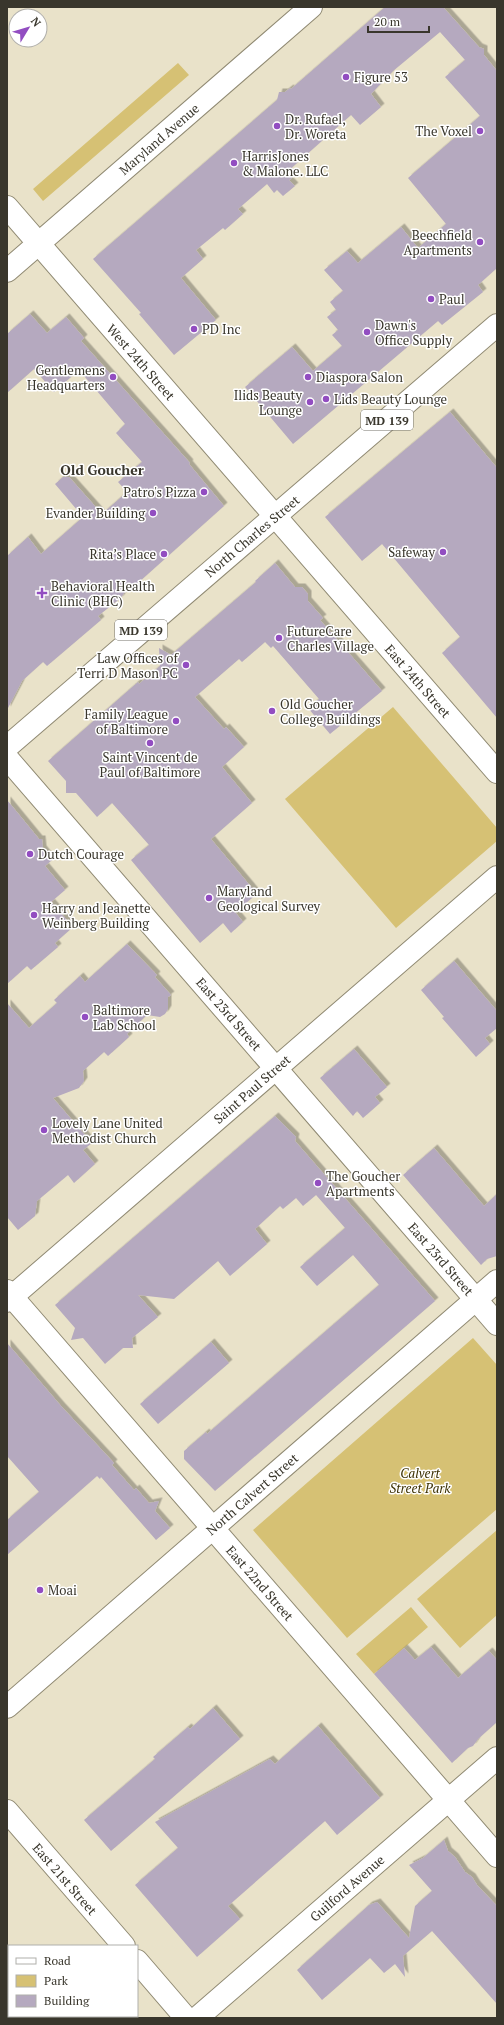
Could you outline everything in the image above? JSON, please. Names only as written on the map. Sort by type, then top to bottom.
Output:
[{"type":"street","name":"Maryland Avenue","points":[[7,270],[310,7]]},
{"type":"street","name":"West 24th Street","points":[[7,207],[276,516]]},
{"type":"street","name":"North Charles Street","points":[[7,747],[497,325]]},
{"type":"street","name":"East 24th Street","points":[[276,516],[497,772]]},
{"type":"street","name":"East 23rd Street","points":[[7,758],[497,1324]]},
{"type":"street","name":"Saint Paul Street","points":[[9,1296],[497,877]]},
{"type":"street","name":"North Calvert Street","points":[[7,1707],[497,1281]]},
{"type":"street","name":"East 22nd Street","points":[[9,1296],[497,1856]]},
{"type":"street","name":"Guilford Avenue","points":[[197,2018],[497,1758]]},
{"type":"street","name":"East 21st Street","points":[[7,1812],[123,1945]]},
{"type":"street","points":[[138,1962],[186,2018]]},
{"type":"green space","points":[[178,63],[189,75],[43,201],[33,189]]},
{"type":"green space","points":[[393,707],[497,828],[497,841],[396,928],[285,799]]},
{"type":"green space","name":"Calvert Street Park","points":[[473,1338],[497,1365],[497,1509],[347,1638],[253,1530]]},
{"type":"green space","points":[[497,1530],[497,1615],[460,1648],[417,1599]]},
{"type":"green space","points":[[411,1607],[428,1627],[374,1674],[356,1654]]},
{"type":"building","points":[[385,7],[443,7],[479,47],[484,49],[484,55],[497,71],[497,268],[478,285],[483,292],[442,325],[438,321],[293,444],[245,387],[292,347],[313,371],[342,346],[332,335],[338,330],[327,317],[336,310],[330,302],[343,291],[324,270],[347,251],[358,263],[401,227],[418,248],[446,224],[408,178],[480,116],[445,77],[465,60],[440,32],[393,71],[371,94],[381,107],[360,125],[351,115],[287,172],[292,178],[289,180],[295,186],[283,196],[277,190],[274,193],[267,184],[238,209],[243,214],[225,230],[223,228],[196,250],[203,259],[181,278],[216,320],[174,355],[139,314],[141,313],[93,259],[277,100],[279,92],[285,92],[290,88],[291,89]]},
{"type":"building","points":[[30,314],[47,333],[66,317],[84,338],[81,341],[190,463],[189,464],[224,506],[139,582],[124,593],[121,598],[98,616],[101,620],[47,666],[43,662],[22,681],[7,710],[7,556],[28,537],[41,554],[83,517],[55,484],[63,477],[69,477],[102,514],[127,492],[118,482],[142,462],[116,433],[125,424],[79,370],[54,392],[34,369],[7,393],[7,334]]},
{"type":"building","name":"Safeway","points":[[450,412],[497,468],[497,718],[442,653],[460,637],[382,544],[362,561],[325,517]]},
{"type":"building","points":[[275,563],[295,587],[302,587],[308,594],[308,601],[323,618],[320,620],[382,691],[330,734],[308,708],[319,699],[273,646],[271,648],[265,642],[242,662],[239,659],[195,697],[224,729],[226,727],[244,747],[222,767],[252,803],[211,839],[257,894],[235,912],[243,922],[231,933],[223,923],[200,943],[131,860],[149,845],[112,803],[97,817],[76,793],[66,793],[66,781],[48,761],[138,682],[139,684],[160,666],[159,648],[171,655],[256,582],[255,581]]},
{"type":"building","name":"Harry and Jeanette Weinberg Building","points":[[7,800],[39,839],[42,839],[43,849],[52,860],[45,866],[65,890],[51,902],[73,927],[55,943],[58,947],[31,970],[27,966],[7,984]]},
{"type":"building","points":[[127,944],[157,975],[155,977],[171,995],[168,997],[168,1009],[165,1014],[160,1017],[147,1015],[127,1034],[129,1037],[108,1056],[104,1052],[83,1071],[84,1081],[79,1088],[53,1098],[92,1143],[83,1150],[95,1164],[74,1183],[68,1175],[37,1201],[35,1216],[18,1230],[7,1217],[7,1003],[29,1028],[57,1003],[54,1000],[80,976],[85,982]]},
{"type":"building","points":[[454,961],[497,1011],[497,1028],[485,1038],[490,1044],[476,1057],[442,1018],[444,1017],[421,990]]},
{"type":"building","points":[[354,1049],[387,1087],[375,1097],[380,1103],[363,1118],[357,1111],[353,1116],[320,1078]]},
{"type":"building","points":[[275,1116],[296,1137],[295,1141],[435,1301],[215,1491],[184,1459],[184,1451],[206,1432],[207,1434],[379,1285],[353,1255],[317,1286],[300,1267],[345,1228],[316,1195],[303,1206],[296,1198],[283,1209],[280,1206],[255,1229],[267,1244],[230,1276],[218,1261],[174,1299],[138,1295],[158,1317],[132,1338],[133,1348],[123,1348],[105,1364],[83,1338],[71,1340],[75,1328],[55,1305]]},
{"type":"building","points":[[434,1148],[484,1206],[497,1194],[497,1256],[487,1259],[481,1265],[403,1175]]},
{"type":"building","points":[[211,1342],[229,1363],[158,1424],[140,1404]]},
{"type":"building","points":[[7,1343],[61,1406],[114,1463],[112,1465],[134,1490],[136,1488],[149,1503],[159,1501],[155,1511],[170,1528],[156,1540],[101,1477],[100,1479],[97,1476],[7,1555],[7,1520],[39,1492],[7,1456]]},
{"type":"building","points":[[431,1647],[458,1678],[489,1651],[497,1660],[497,1722],[478,1739],[473,1746],[468,1748],[452,1763],[374,1674],[404,1648],[415,1660]]},
{"type":"building","points":[[213,1708],[240,1739],[111,1851],[84,1820],[155,1759],[153,1757],[188,1727],[190,1729]]},
{"type":"building","points":[[318,1726],[380,1798],[337,1835],[325,1821],[228,1906],[240,1919],[197,1957],[135,1885],[178,1848],[155,1822],[270,1759],[275,1764]]},
{"type":"building","points":[[444,1840],[448,1851],[455,1857],[465,1872],[472,1877],[477,1885],[497,1906],[497,2004],[432,1931],[403,1956],[405,1977],[395,1964],[384,1973],[370,1958],[322,2000],[297,1970],[369,1905],[377,1902],[409,1938],[415,1906],[432,1891],[409,1865],[423,1858]]},
{"type":"place","name":"Figure 53","points":[[346,77]]},
{"type":"place","name":"Dr. Rufael, Dr. Woreta","points":[[277,126]]},
{"type":"place","name":"The Voxel","points":[[480,131]]},
{"type":"place","name":"HarrisJones & Malone. LLC","points":[[234,163]]},
{"type":"place","name":"Beechfield Apartments","points":[[480,242]]},
{"type":"place","name":"Paul","points":[[431,299]]},
{"type":"place","name":"PD Inc","points":[[194,329]]},
{"type":"place","name":"Dawn's Office Supply","points":[[367,332]]},
{"type":"place","name":"Gentlemens Headquarters","points":[[113,377]]},
{"type":"place","name":"Diaspora Salon","points":[[308,377]]},
{"type":"place","name":"Lids Beauty Lounge","points":[[326,399]]},
{"type":"place","name":"Ilids Beauty Lounge","points":[[310,402]]},
{"type":"place","name":"Patro's Pizza","points":[[204,492]]},
{"type":"place","name":"Evander Building","points":[[153,513]]},
{"type":"place","name":"Safeway","points":[[443,552]]},
{"type":"place","name":"Rita’s Place","points":[[164,554]]},
{"type":"place","name":"Behavioral Health Clinic (BHC)","points":[[42,593]]},
{"type":"place","name":"FutureCare Charles Village","points":[[279,638]]},
{"type":"place","name":"Law Offices of Terri D Mason PC","points":[[186,665]]},
{"type":"place","name":"Old Goucher College Buildings","points":[[272,711]]},
{"type":"place","name":"Family League of Baltimore","points":[[176,721]]},
{"type":"place","name":"Saint Vincent de Paul of Baltimore","points":[[150,743]]},
{"type":"place","name":"Dutch Courage","points":[[30,854]]},
{"type":"place","name":"Maryland Geological Survey","points":[[209,898]]},
{"type":"place","name":"Harry and Jeanette Weinberg Building","points":[[34,915]]},
{"type":"place","name":"Baltimore Lab School","points":[[85,1017]]},
{"type":"place","name":"Lovely Lane United Methodist Church","points":[[44,1130]]},
{"type":"place","name":"The Goucher Apartments","points":[[318,1183]]},
{"type":"place","name":"Moai","points":[[40,1590]]},
{"type":"district","name":"Old Goucher","points":[[102,469]]}]
